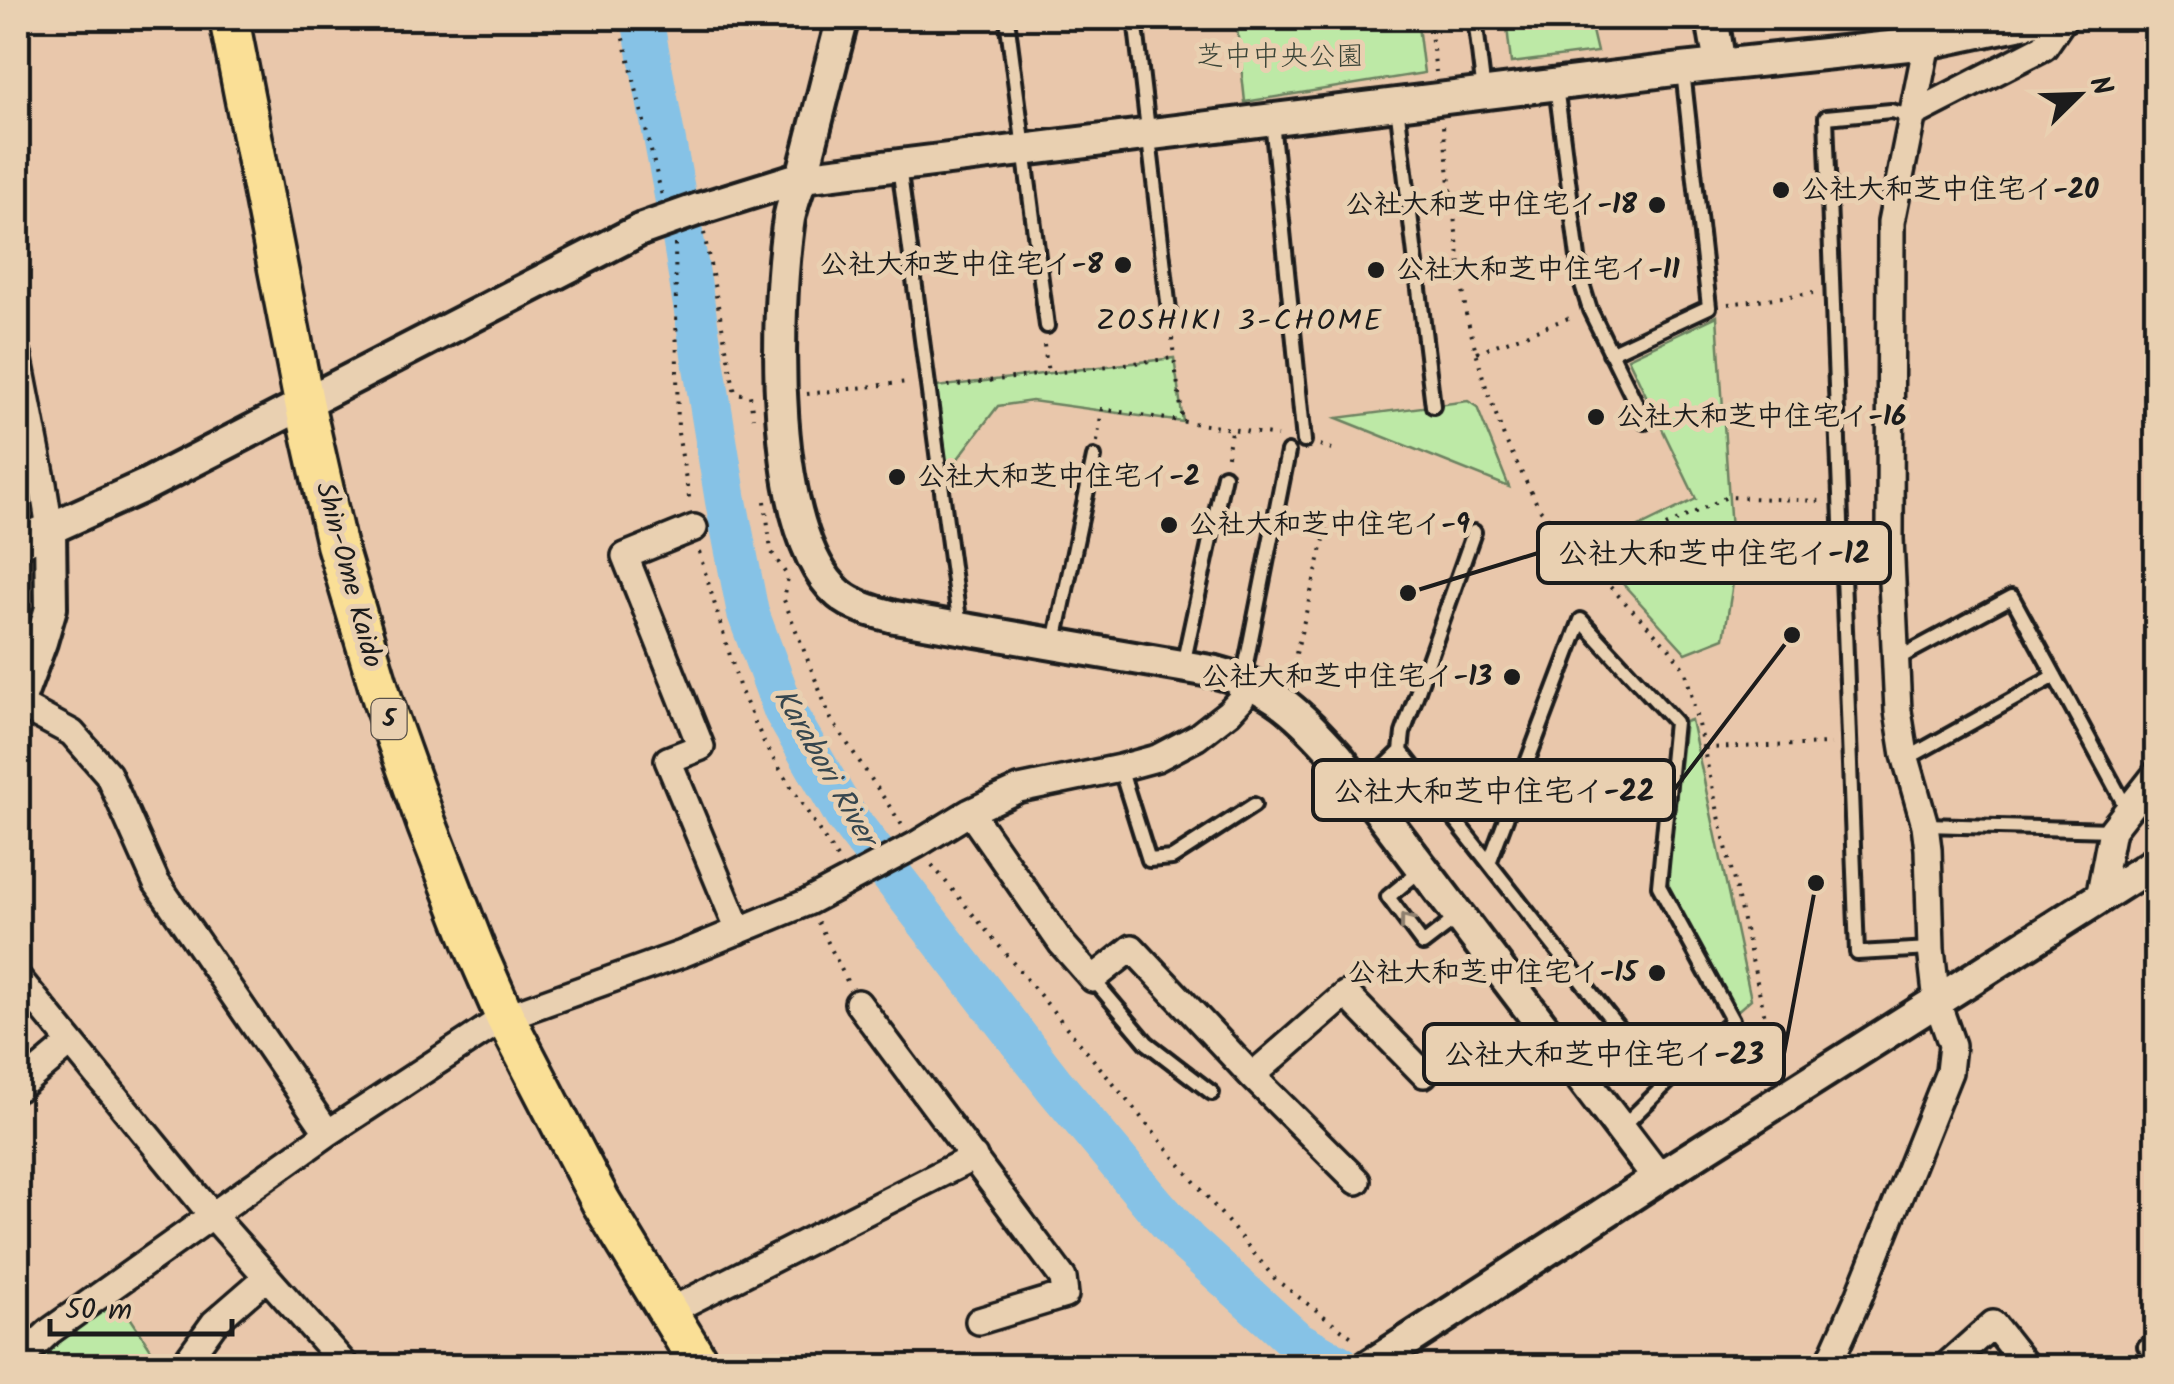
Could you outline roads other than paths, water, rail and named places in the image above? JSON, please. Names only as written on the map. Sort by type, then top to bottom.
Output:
[{"type":"main road","name":"Shin-Ome Kaido","points":[[229,18],[304,402],[336,544],[384,705],[434,844],[505,1017],[601,1202],[701,1366]]},
{"type":"street","points":[[842,18],[788,220],[779,346],[787,458],[802,534],[818,569],[840,595],[867,610],[1243,679],[1285,704],[1338,758],[1658,1178]]},
{"type":"street","points":[[1712,18],[1720,65]]},
{"type":"street","points":[[18,543],[144,486],[640,230],[802,177],[1720,65],[1928,30],[2046,18]]},
{"type":"street","points":[[1910,116],[2044,47],[2064,18]]},
{"type":"street","points":[[1828,1366],[1949,1072],[1952,1045],[1937,1002],[1925,825],[1906,759],[1898,712],[1890,538],[1890,222],[1928,30]]},
{"type":"street","points":[[18,356],[50,528],[51,608],[18,704],[72,733],[108,774],[156,882],[328,1132]]},
{"type":"street","points":[[694,528],[625,556],[701,747],[668,760],[739,931]]},
{"type":"street","points":[[18,1361],[50,1331],[328,1132],[505,1017],[682,954],[808,902],[916,846],[970,812],[1020,789],[1157,758],[1197,737],[1229,712],[1241,699],[1243,679]]},
{"type":"street","points":[[2099,898],[2120,819],[2156,774]]},
{"type":"street","points":[[970,812],[1062,944],[1093,980],[1132,948],[1358,1181]]},
{"type":"street","points":[[1371,1356],[2156,862]]},
{"type":"street","points":[[18,978],[212,1215],[346,1366]]},
{"type":"street","points":[[1252,1076],[1346,994],[1424,1074]]},
{"type":"street","points":[[858,1003],[1063,1278],[1065,1295],[980,1321]]},
{"type":"street","points":[[18,1088],[70,1044]]},
{"type":"street","points":[[668,1312],[974,1157]]},
{"type":"street","points":[[183,1366],[214,1323],[268,1277]]},
{"type":"street","points":[[1946,1366],[1992,1324],[2026,1366]]},
{"type":"lane","points":[[1135,18],[1170,319]]},
{"type":"lane","points":[[1475,18],[1484,93]]},
{"type":"lane","points":[[1008,26],[1047,326]]},
{"type":"lane","points":[[1610,353],[1709,307],[1682,69]]},
{"type":"lane","points":[[1556,84],[1581,280],[1590,310],[1645,422]]},
{"type":"lane","points":[[1397,103],[1433,406]]},
{"type":"lane","points":[[1910,116],[1891,111],[1826,117],[1857,954],[1931,950]]},
{"type":"lane","points":[[1271,119],[1304,441]]},
{"type":"lane","points":[[899,164],[960,629]]},
{"type":"lane","points":[[1243,679],[1288,452]]},
{"type":"lane","points":[[1054,644],[1094,457]]},
{"type":"lane","points":[[1183,666],[1224,476]]},
{"type":"lane","points":[[1361,790],[1401,751],[1403,733],[1474,532]]},
{"type":"lane","points":[[1896,660],[2012,597],[2055,676],[2120,819],[1925,825]]},
{"type":"lane","points":[[1489,863],[1580,620],[1674,722],[1659,886],[1732,1020],[1621,1128]]},
{"type":"lane","points":[[1906,759],[2055,676]]},
{"type":"lane","points":[[1401,751],[1664,1086]]},
{"type":"lane","points":[[1120,768],[1148,860],[1172,858],[1254,805]]},
{"type":"lane","points":[[1422,869],[1388,897],[1423,944],[1458,916]]},
{"type":"lane","points":[[1093,980],[1148,1043],[1212,1092]]},
{"type":"lane","points":[[2145,1346],[2156,1366]]},
{"type":"waterway","name":"Karabori River","points":[[642,18],[748,613],[784,710],[845,815],[1054,1085],[1155,1206],[1187,1242],[1296,1341],[1340,1366]]},
{"type":"place","name":"公社大和芝中住宅イ-20","points":[[1781,190]]},
{"type":"place","name":"公社大和芝中住宅イ-18","points":[[1657,205]]},
{"type":"place","name":"公社大和芝中住宅イ-8","points":[[1123,265]]},
{"type":"place","name":"公社大和芝中住宅イ-11","points":[[1376,270]]},
{"type":"place","name":"公社大和芝中住宅イ-16","points":[[1596,417]]},
{"type":"place","name":"公社大和芝中住宅イ-2","points":[[897,477]]},
{"type":"place","name":"公社大和芝中住宅イ-9","points":[[1169,525]]},
{"type":"place","name":"公社大和芝中住宅イ-12","points":[[1408,593]]},
{"type":"place","name":"公社大和芝中住宅イ-22","points":[[1792,635]]},
{"type":"place","name":"公社大和芝中住宅イ-13","points":[[1512,677]]},
{"type":"place","name":"公社大和芝中住宅イ-23","points":[[1816,883]]},
{"type":"place","name":"公社大和芝中住宅イ-15","points":[[1657,973]]},
{"type":"district","name":"ZOSHIKI 3-CHOME","points":[[1240,322]]},
{"type":"park label","name":"芝中中央公園","points":[[1280,57]]}]
